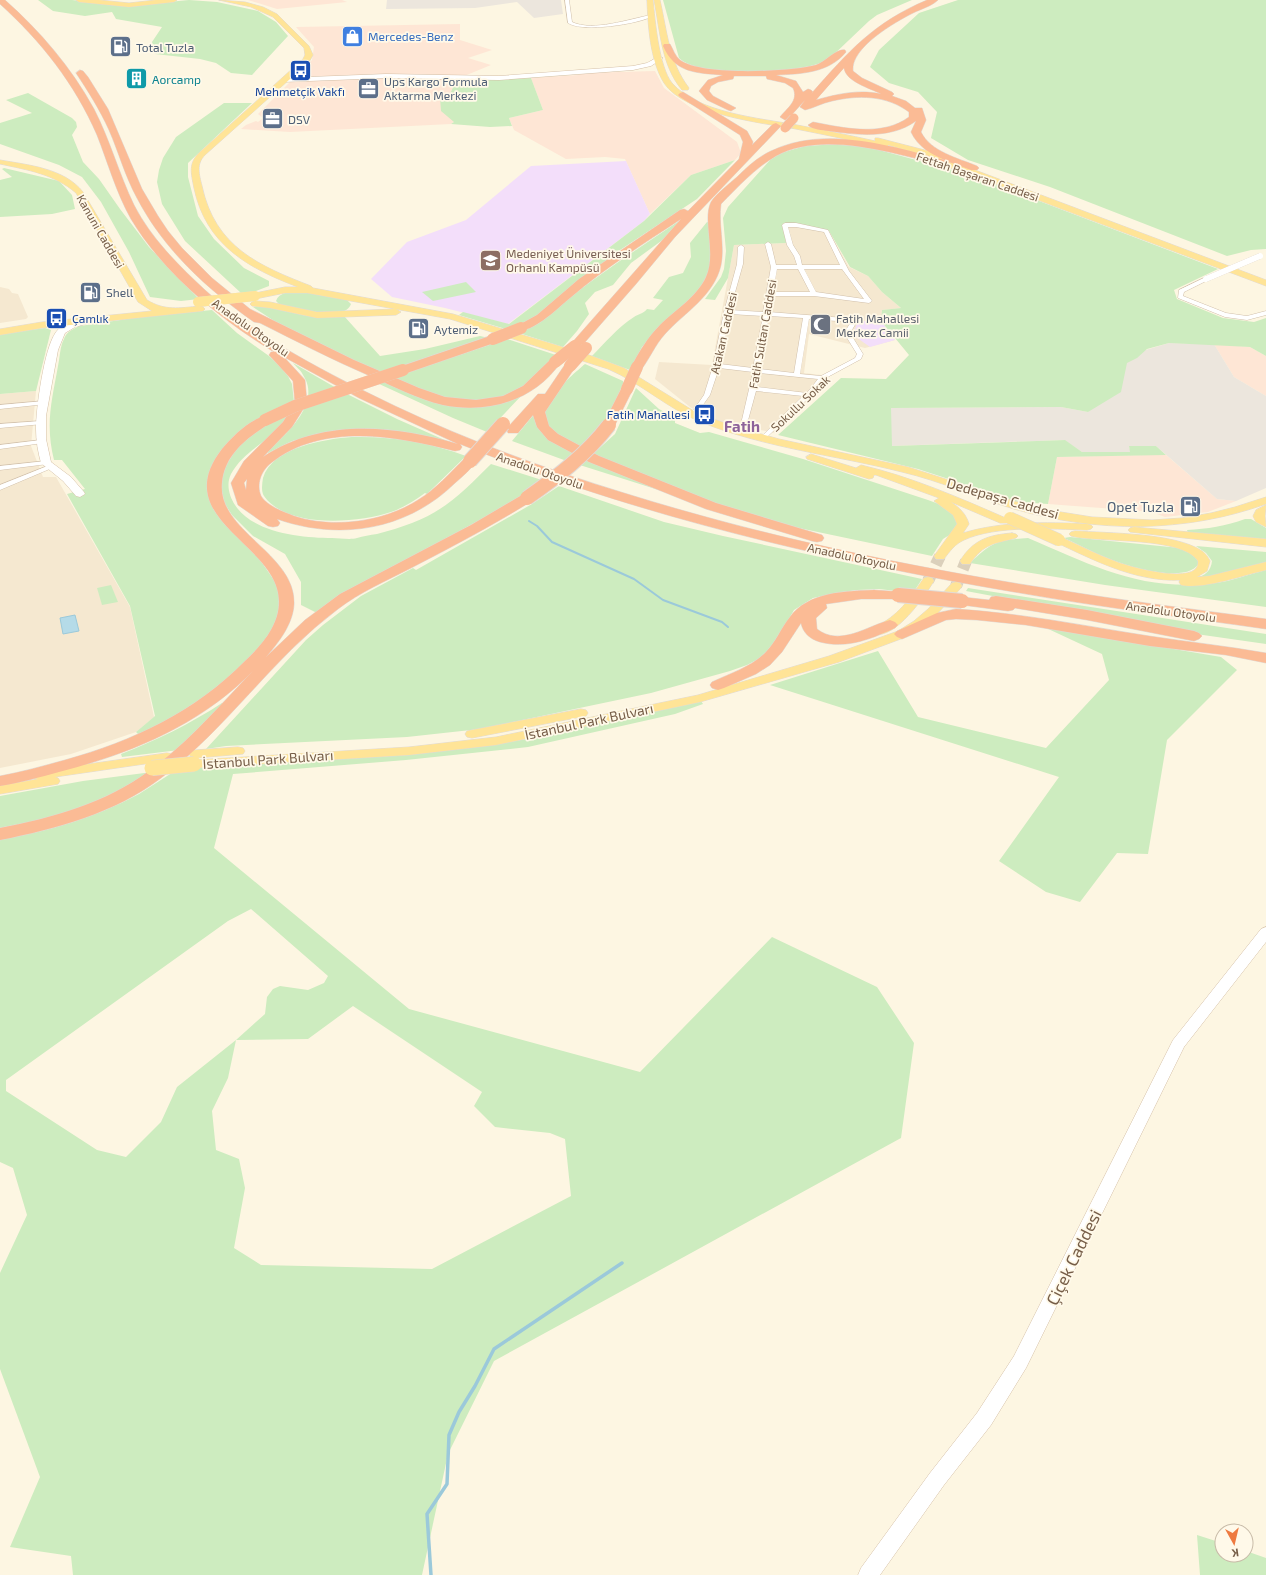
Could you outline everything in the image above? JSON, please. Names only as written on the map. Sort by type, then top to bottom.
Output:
[{"type":"highway","name":"Anadolu Otoyolu","points":[[0,0],[21,19],[47,48],[73,82],[98,125],[121,186],[137,219],[151,239],[175,267],[214,303],[282,350],[343,386],[416,421],[501,457],[633,501],[730,528],[818,550],[904,567],[1104,602],[1266,624]]},
{"type":"highway","points":[[12,0],[25,10],[52,38]]},
{"type":"highway","points":[[667,46],[672,56],[681,65],[699,71],[727,74],[809,69],[828,63],[866,32],[887,18],[924,0]]},
{"type":"highway","points":[[4,784],[106,754],[156,735],[184,720],[216,698],[251,665],[278,631],[284,614],[286,596],[280,578],[271,565],[222,512],[214,495],[213,486],[218,467],[229,449],[253,428],[265,420],[295,406],[493,339],[521,328],[541,316],[583,280],[622,252],[693,206],[711,202],[801,105],[879,29],[906,13],[934,0]]},
{"type":"highway","points":[[801,105],[842,52]]},
{"type":"highway","points":[[854,54],[848,67],[852,75],[859,80],[911,104],[918,109],[921,114],[916,132],[910,140],[896,144],[880,144]]},
{"type":"highway","name":"Anadolu Otoyolu","points":[[73,64],[97,97],[110,122],[142,199],[161,230],[180,253],[208,281],[243,310],[286,339],[350,377],[398,401],[514,450],[640,492],[823,540],[1020,578],[1266,613]]},
{"type":"highway","points":[[731,108],[716,101],[705,93],[704,89],[707,85],[719,79],[732,76],[754,75],[776,78],[789,82],[798,88],[801,105]]},
{"type":"highway","points":[[683,95],[744,133],[748,142],[743,161]]},
{"type":"highway","points":[[801,105],[826,98],[844,96],[883,98],[903,104],[913,111],[914,118],[880,144]]},
{"type":"highway","points":[[813,125],[854,131],[883,130],[903,126]]},
{"type":"highway","points":[[692,230],[711,202],[743,161],[781,127]]},
{"type":"highway","points":[[916,132],[919,138],[929,148],[974,168]]},
{"type":"highway","points":[[580,347],[672,235],[748,172],[773,154],[788,148],[829,142],[884,148],[945,163]]},
{"type":"highway","name":"İstanbul Park Bulvarı","points":[[0,834],[60,819],[98,805],[130,790],[163,769],[199,737],[280,653],[333,605],[527,498],[576,461],[592,446],[609,425],[637,366],[650,343],[666,325],[684,311],[705,290],[715,268],[718,250],[711,202]]},
{"type":"highway","points":[[243,310],[301,340],[417,392],[445,401],[478,404],[508,398],[519,394],[561,364],[580,347],[672,251]]},
{"type":"highway","points":[[214,303],[235,325],[288,365],[297,375],[302,385],[302,398],[294,417],[279,434],[250,460],[240,475],[238,484],[240,498],[244,506],[253,512],[273,523],[313,533],[345,534],[376,529],[406,521],[437,505],[463,484],[475,462]]},
{"type":"highway","points":[[561,364],[508,427],[475,462],[437,493],[404,513],[386,519],[354,524],[317,525],[295,521],[272,513],[257,500],[252,488],[254,475],[263,462],[286,448],[306,440],[330,435],[372,433],[409,436],[449,445],[574,488],[633,501]]},
{"type":"highway","points":[[561,364],[539,412],[543,427],[560,442],[594,459],[711,506],[823,540]]},
{"type":"highway","points":[[956,586],[960,592],[968,596],[1087,615],[1226,647],[1266,658]]},
{"type":"highway","points":[[718,684],[754,669],[768,659],[777,650],[800,614],[810,607],[836,598],[854,595],[960,604],[1226,647]]},
{"type":"highway","points":[[897,598],[844,602],[818,609],[808,616],[808,624],[811,631],[818,636],[829,639],[853,639],[942,616],[956,614],[1026,620],[1150,641],[1226,647],[1266,648]]},
{"type":"main road","points":[[79,0],[129,5],[174,0]]},
{"type":"main road","points":[[222,0],[236,1],[252,5],[280,19],[299,41],[307,47],[309,52],[307,58],[207,149],[196,161],[194,168],[198,188],[204,206],[215,227],[246,259],[257,266],[321,292]]},
{"type":"main road","points":[[650,0],[651,16],[663,72]]},
{"type":"main road","points":[[658,0],[674,74],[681,84],[703,98],[731,108],[765,117],[813,125],[880,144]]},
{"type":"main road","points":[[651,16],[660,14]]},
{"type":"main road","name":"Fettah Başaran Caddesi","points":[[663,72],[671,86],[683,95],[708,107],[735,115],[880,144],[945,163],[1266,283]]},
{"type":"main road","points":[[896,144],[974,168],[1266,276]]},
{"type":"main road","name":"Kanuni Caddesi","points":[[0,162],[45,171],[70,183],[79,192],[143,302]]},
{"type":"main road","points":[[283,309],[270,301],[274,295],[285,290]]},
{"type":"main road","points":[[0,327],[152,307],[255,300],[285,290],[321,292],[446,315],[600,362],[642,382],[696,420],[715,429],[730,429],[808,451],[911,483],[1007,520],[1122,573],[1156,580],[1175,582],[1210,580],[1266,566]]},
{"type":"main road","points":[[337,315],[352,310],[356,306],[356,301],[348,297]]},
{"type":"main road","points":[[255,300],[283,309],[308,314],[337,315],[395,312],[428,315],[454,321],[614,372],[631,380],[674,412],[738,437],[808,451]]},
{"type":"main road","points":[[129,310],[137,308],[143,302],[152,307],[171,311]]},
{"type":"main road","points":[[0,332],[86,320],[171,311],[199,305]]},
{"type":"main road","points":[[730,429],[744,424],[744,427],[747,429],[920,493],[948,505],[956,510],[962,518],[963,524],[943,552],[956,540],[984,530],[1001,528],[1072,527],[1159,528],[1199,525],[1230,518],[1266,500]]},
{"type":"main road","name":"Dedepaşa Caddesi","points":[[808,451],[908,470],[1035,511],[1086,519],[1127,522],[1182,521],[1227,514],[1266,500]]},
{"type":"main road","points":[[1266,508],[1260,512],[1259,516],[1260,520],[1266,524]]},
{"type":"main road","points":[[1072,527],[1131,530],[1266,543]]},
{"type":"main road","points":[[966,561],[970,553],[977,546],[985,542],[1000,538],[1039,534],[1100,535],[1266,550]]},
{"type":"main road","points":[[1055,542],[1111,563],[1147,574],[1178,577],[1190,576],[1203,568],[1204,563],[1202,557],[1190,548],[1165,543],[1100,535]]},
{"type":"main road","name":"İstanbul Park Bulvarı","points":[[195,759],[409,751],[496,741],[700,698],[834,658],[896,629],[928,581]]},
{"type":"main road","name":"İstanbul Park Bulvarı","points":[[195,759],[420,740],[482,733],[718,684],[842,647],[896,629],[918,624],[932,612],[956,586]]},
{"type":"main road","points":[[4,784],[167,757],[195,759]]},
{"type":"main road","points":[[4,784],[152,768],[195,759]]},
{"type":"street","points":[[567,0],[570,23],[580,27],[596,26],[651,16]]},
{"type":"street","points":[[283,80],[379,76],[499,78],[626,69],[649,65],[660,58]]},
{"type":"street","points":[[626,69],[663,72]]},
{"type":"street","points":[[770,294],[814,294],[869,301],[846,271],[826,231],[796,225],[785,225],[790,245],[797,256],[800,267],[814,294]]},
{"type":"street","name":"Fatih Sultan Caddesi","points":[[744,424],[753,388],[774,267],[768,244]]},
{"type":"street","name":"Atakan Caddesi","points":[[696,420],[707,395],[716,366],[727,312],[740,264],[741,247]]},
{"type":"street","points":[[1263,256],[1206,279],[1181,291],[1180,297],[1225,315],[1247,318],[1266,313]]},
{"type":"street","points":[[774,267],[845,267]]},
{"type":"street","points":[[727,312],[806,317],[797,375]]},
{"type":"street","name":"Sokullu Sokak","points":[[766,435],[808,395],[822,378],[858,359],[860,354],[847,333],[856,320],[806,317]]},
{"type":"street","points":[[80,494],[67,479],[48,465],[41,442],[41,423],[54,348],[59,334],[68,327],[86,320]]},
{"type":"street","points":[[42,326],[56,328],[59,334]]},
{"type":"street","points":[[716,366],[822,378]]},
{"type":"street","points":[[753,388],[808,395]]},
{"type":"street","points":[[0,407],[44,403]]},
{"type":"street","points":[[0,426],[41,423]]},
{"type":"street","points":[[0,447],[41,442]]},
{"type":"street","points":[[0,468],[48,465]]},
{"type":"street","points":[[0,488],[48,465]]},
{"type":"street","name":"Çiçek Caddesi","points":[[868,1575],[937,1479],[984,1419],[1020,1362],[1178,1044],[1266,932]]},
{"type":"shaded area","points":[[248,0],[342,0],[347,2],[277,9]]},
{"type":"shaded area","points":[[387,0],[561,0],[563,14],[534,18],[517,2],[475,8],[386,9]]},
{"type":"shaded area","points":[[460,24],[460,40],[492,50],[468,58],[491,65],[457,79],[449,96],[454,122],[451,124],[290,132],[241,129],[246,125],[256,121],[258,122],[263,118],[258,114],[312,60],[314,47],[296,27]]},
{"type":"shaded area","points":[[655,71],[664,88],[737,142],[741,153],[735,160],[691,175],[650,214],[625,159],[605,157],[566,159],[514,130],[509,118],[543,110],[531,78],[578,75],[582,73]]},
{"type":"shaded area","name":"Medeniyet Üniversitesi Orhanlı Kampüsü","points":[[626,161],[650,214],[644,221],[508,324],[445,308],[392,297],[371,279],[407,242],[466,220],[531,166]]},
{"type":"shaded area","points":[[782,223],[797,223],[829,231],[849,267],[868,276],[882,292],[901,308],[882,310],[881,321],[895,340],[865,348],[809,334],[804,373],[821,375],[819,389],[775,433],[713,420],[690,407],[655,379],[659,362],[712,365],[734,245],[786,243]]},
{"type":"shaded area","points":[[0,287],[9,289],[12,293],[18,294],[28,317],[26,319],[0,323]]},
{"type":"shaded area","points":[[858,321],[881,321],[895,340],[870,347],[853,335]]},
{"type":"shaded area","points":[[1169,343],[1214,344],[1234,377],[1266,396],[1266,488],[1236,501],[1217,499],[1156,446],[1129,447],[1131,452],[1082,452],[1064,440],[891,446],[891,408],[1061,407],[1088,412],[1129,355]]},
{"type":"shaded area","points":[[1214,344],[1250,347],[1266,356],[1266,396],[1234,377]]},
{"type":"shaded area","points":[[36,391],[31,446],[43,477],[56,477],[130,607],[154,717],[136,732],[71,754],[0,768],[0,394]]},
{"type":"shaded area","points":[[1166,455],[1217,499],[1236,501],[1208,512],[1165,517],[1152,512],[1048,504],[1057,457]]},
{"type":"green space","points":[[38,0],[72,0],[126,6],[189,0],[217,2],[258,11],[276,22],[288,36],[252,75],[231,73],[216,63],[200,59],[155,54],[152,42],[162,27],[116,19],[112,12],[85,16],[53,11]]},
{"type":"green space","points":[[663,0],[912,0],[877,15],[828,60],[797,69],[729,72],[690,65],[679,58]]},
{"type":"green space","points":[[958,0],[1266,0],[1266,249],[1251,250],[1227,256],[1050,187],[968,160],[931,138],[937,112],[918,92],[889,83],[870,67],[879,50],[919,13]]},
{"type":"green space","points":[[531,78],[543,110],[509,118],[512,126],[490,127],[451,124],[454,122],[441,111],[440,97],[449,96],[457,79],[492,80]]},
{"type":"green space","points":[[28,93],[72,118],[76,122],[77,127],[72,135],[83,162],[99,179],[149,247],[199,299],[181,301],[150,297],[129,252],[101,202],[82,177],[59,165],[0,144],[0,123],[32,113],[6,100]]},
{"type":"green space","points":[[224,103],[252,103],[188,163],[188,177],[198,216],[214,239],[244,268],[269,281],[269,286],[256,291],[241,293],[185,241],[162,204],[157,182],[163,158],[176,137]]},
{"type":"green space","points":[[838,144],[868,147],[968,174],[1218,269],[1174,290],[1177,299],[1223,318],[1254,322],[1266,318],[1266,356],[1250,347],[1169,343],[1147,349],[1137,358],[1127,363],[1121,392],[1088,412],[1061,407],[891,408],[892,446],[1065,440],[1082,452],[1130,452],[1129,446],[1156,446],[1166,455],[1057,457],[1048,504],[1019,502],[918,469],[778,435],[841,378],[886,379],[909,355],[881,321],[882,310],[901,308],[882,292],[868,276],[850,267],[829,231],[797,223],[783,223],[786,243],[734,245],[728,278],[715,300],[705,299],[721,277],[724,269],[726,251],[723,218],[728,207],[770,160],[781,153],[805,146]]},
{"type":"green space","points":[[735,160],[697,199],[617,252],[535,317],[509,330],[459,315],[463,312],[509,324],[644,221],[691,175]]},
{"type":"green space","points":[[4,168],[59,181],[72,195],[75,209],[52,214],[0,217],[0,180],[12,177],[2,169]]},
{"type":"green space","points":[[679,221],[668,236],[631,263],[613,285],[595,292],[585,303],[589,314],[563,347],[519,333],[528,329],[544,318],[605,271]]},
{"type":"green space","points":[[707,222],[711,223],[711,268],[699,290],[642,347],[630,370],[592,356],[617,330],[628,321],[647,309],[654,310],[663,300],[653,298],[669,277],[683,273],[691,257],[690,243]]},
{"type":"green space","points":[[466,282],[476,292],[433,301],[422,292]]},
{"type":"green space","points":[[298,291],[346,299],[351,304],[347,310],[329,313],[295,308],[279,304],[276,301],[282,294]]},
{"type":"green space","points":[[262,306],[307,316],[344,316],[380,356],[425,349],[480,336],[489,338],[382,373],[288,330],[253,307]]},
{"type":"green space","points":[[212,310],[237,333],[279,365],[288,376],[292,384],[294,402],[226,445],[213,464],[209,485],[280,589],[280,615],[268,638],[210,698],[140,736],[136,732],[155,716],[130,606],[67,494],[85,489],[62,460],[54,460],[50,435],[50,412],[61,348],[66,334],[70,331],[80,326],[147,316]]},
{"type":"green space","points":[[45,328],[51,330],[36,391],[0,394],[0,334]]},
{"type":"green space","points":[[507,339],[556,355],[519,391],[492,400],[452,401],[391,378]]},
{"type":"green space","points":[[293,363],[345,393],[397,419],[456,445],[333,431],[292,441],[268,453],[267,451],[292,427],[305,407],[308,396],[308,386],[303,375]]},
{"type":"green space","points":[[585,364],[623,381],[623,384],[604,426],[581,450],[551,430],[544,420],[545,411],[549,402],[563,384]]},
{"type":"green space","points":[[384,380],[451,404],[522,395],[487,432],[377,383]]},
{"type":"green space","points":[[636,388],[659,409],[675,418],[675,423],[700,433],[709,432],[803,459],[928,500],[947,507],[960,522],[951,534],[943,539],[932,556],[775,523],[707,501],[593,454],[615,434]]},
{"type":"green space","points":[[536,412],[541,430],[687,499],[564,460],[512,441]]},
{"type":"green space","points":[[290,413],[276,431],[239,463],[229,478],[231,498],[243,514],[266,528],[279,532],[307,537],[351,539],[395,529],[424,518],[435,512],[455,498],[491,464],[542,480],[513,502],[393,567],[317,613],[301,605],[301,582],[285,554],[253,536],[232,515],[225,504],[221,489],[221,474],[236,449],[249,436],[270,422]]},
{"type":"green space","points":[[352,437],[410,441],[438,447],[466,456],[427,494],[425,493],[391,512],[377,516],[342,520],[306,518],[289,514],[275,507],[264,496],[262,490],[263,478],[268,467],[277,459],[288,452],[314,443]]},
{"type":"green space","points":[[559,486],[664,522],[922,579],[913,593],[879,589],[857,590],[813,598],[794,610],[778,638],[764,656],[747,665],[730,671],[651,693],[480,729],[407,737],[226,746],[206,749],[306,640],[361,596],[413,568],[416,570],[532,504]]},
{"type":"green space","points":[[1245,519],[1251,519],[1266,528],[1266,539],[1188,533],[1187,530],[1216,527]]},
{"type":"green space","points":[[1070,537],[1180,548],[1195,554],[1200,560],[1195,568],[1187,572],[1163,573],[1149,571],[1111,560],[1064,538]]},
{"type":"green space","points":[[1028,538],[1097,567],[1141,580],[1164,584],[1189,585],[1216,583],[1266,570],[1266,607],[1105,585],[970,563],[990,546],[996,543]]},
{"type":"green space","points":[[1196,546],[1266,552],[1266,562],[1212,576],[1194,578],[1207,572],[1212,561],[1206,553]]},
{"type":"green space","points":[[111,585],[118,602],[102,605],[97,588]]},
{"type":"green space","points":[[968,588],[1266,634],[1266,644],[1196,634],[966,591]]},
{"type":"green space","points":[[1044,627],[1221,657],[1237,670],[1167,740],[1148,854],[1117,853],[1080,902],[1046,892],[999,861],[1059,777],[770,685],[878,651],[918,717],[1046,748],[1109,680],[1102,654]]},
{"type":"green space","points":[[701,701],[703,704],[675,714],[528,747],[406,760],[233,774],[214,848],[409,1009],[640,1072],[772,937],[877,987],[914,1043],[901,1138],[494,1361],[448,1454],[422,1575],[73,1575],[71,1556],[10,1547],[40,1477],[0,1369],[0,1273],[27,1215],[13,1168],[0,1162],[0,839],[54,828],[106,810],[139,794],[178,769],[494,744],[527,739]],"holes":[[[251,909],[328,976],[324,983],[308,990],[280,986],[273,989],[267,997],[265,1014],[236,1040],[177,1087],[161,1122],[126,1157],[97,1150],[6,1091],[6,1080],[228,921]],[[353,1006],[482,1092],[474,1106],[495,1127],[550,1133],[565,1139],[571,1196],[432,1269],[261,1265],[234,1248],[245,1188],[239,1159],[216,1150],[212,1111],[228,1078],[236,1040],[308,1039]]]},
{"type":"green space","points":[[222,703],[228,704],[179,750],[122,757],[121,754],[173,731]]},
{"type":"green space","points":[[152,772],[128,786],[64,813],[45,819],[0,828],[0,796],[83,781]]},
{"type":"green space","points":[[1197,1535],[1214,1540],[1214,1563],[1254,1563],[1254,1554],[1266,1558],[1266,1575],[1200,1575]]},
{"type":"water","points":[[75,615],[79,631],[63,634],[60,618]]},
{"type":"waterway","points":[[529,521],[537,526],[552,542],[634,579],[663,600],[722,622],[728,627]]},
{"type":"waterway","points":[[431,1575],[427,1514],[447,1484],[449,1435],[459,1412],[475,1386],[494,1349],[622,1263]]},
{"type":"tunnel","points":[[928,581],[940,556]]},
{"type":"tunnel","points":[[956,586],[966,561]]},
{"type":"place","name":"Mercedes-Benz","points":[[352,36]]},
{"type":"place","name":"Total Tuzla","points":[[121,47]]},
{"type":"place","name":"Mehmetçik Vakfı","points":[[300,70]]},
{"type":"place","name":"Aorcamp","points":[[137,79]]},
{"type":"place","name":"Ups Kargo Formula Aktarma Merkezi","points":[[369,88]]},
{"type":"place","name":"DSV","points":[[273,119]]},
{"type":"place","name":"Medeniyet Üniversitesi Orhanlı Kampüsü","points":[[490,260]]},
{"type":"place","name":"Shell","points":[[90,292]]},
{"type":"place","name":"Çamlık","points":[[56,318]]},
{"type":"place","name":"Fatih Mahallesi Merkez Camii","points":[[820,325]]},
{"type":"place","name":"Aytemiz","points":[[418,329]]},
{"type":"place","name":"Fatih Mahallesi","points":[[705,414]]},
{"type":"place","name":"Opet Tuzla","points":[[1190,506]]},
{"type":"district","name":"Fatih","points":[[742,426]]}]
